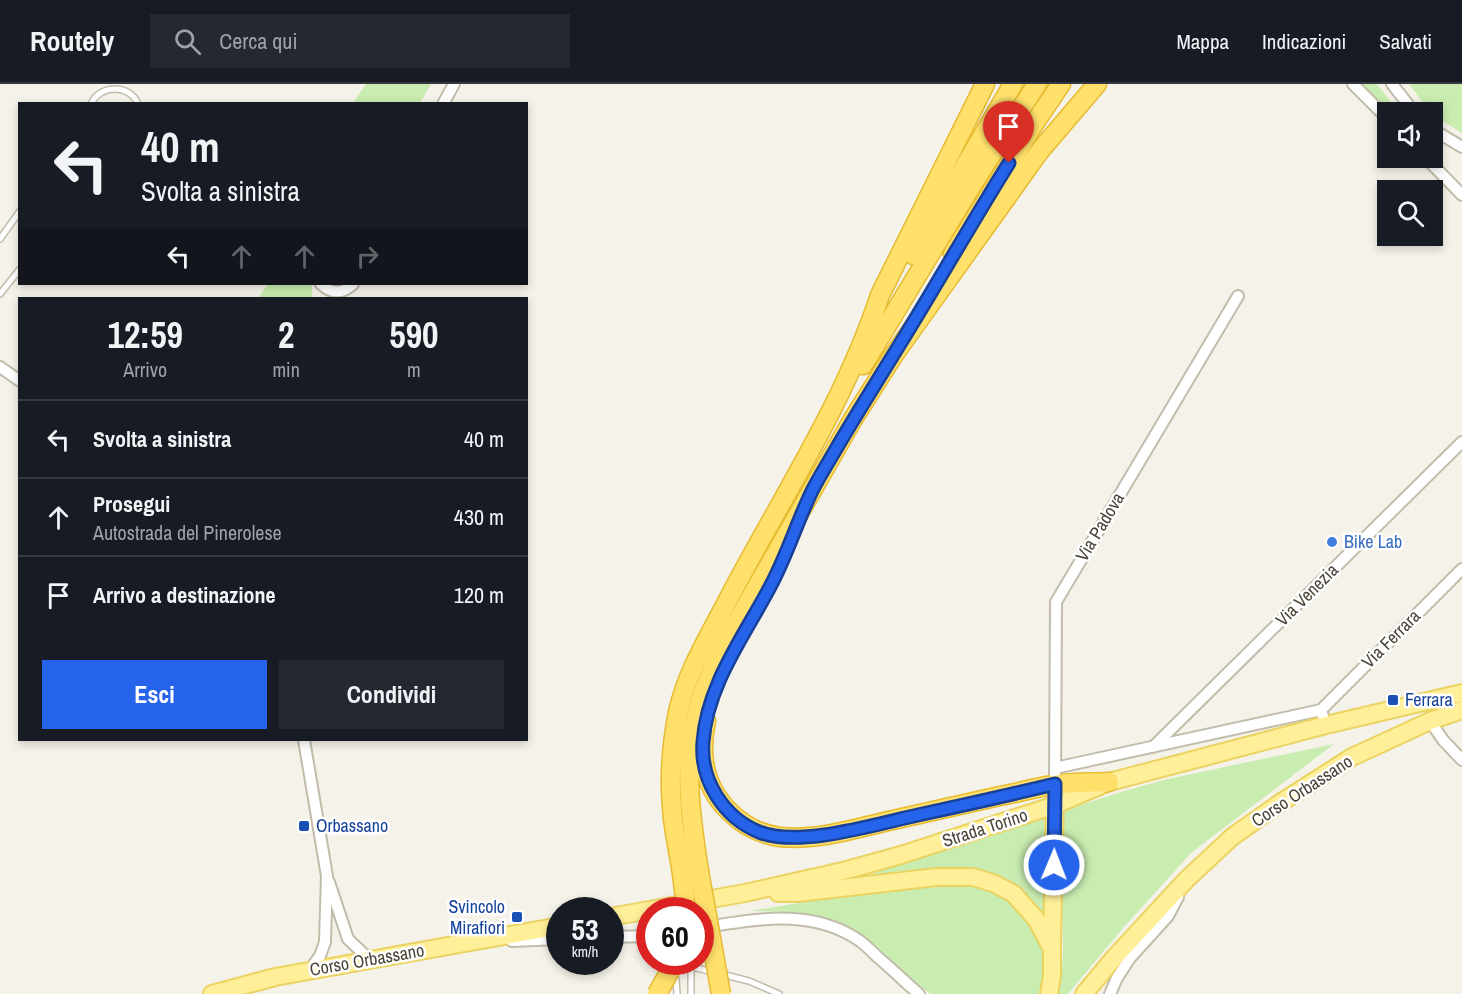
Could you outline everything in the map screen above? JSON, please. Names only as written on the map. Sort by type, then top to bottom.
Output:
[{"type":"highway","points":[[721,994],[691,873],[672,808],[671,776],[678,711],[685,688],[703,648],[833,408],[872,320],[880,295],[985,84]]},
{"type":"highway","points":[[872,320],[890,296],[1013,84]]},
{"type":"highway","points":[[833,408],[859,372],[967,193],[1037,84]]},
{"type":"highway","points":[[686,897],[691,873],[688,791],[690,743],[699,701],[707,680],[723,646],[854,419],[1009,163],[1062,84]]},
{"type":"highway","points":[[893,356],[1040,152],[1098,84]]},
{"type":"highway","points":[[812,490],[772,583],[730,658],[710,707],[704,732],[703,754],[706,773],[720,801],[735,817],[770,835],[792,838],[843,831],[1055,776],[1109,782]]},
{"type":"highway","points":[[657,994],[669,975]]},
{"type":"main road","name":"Strada Torino","points":[[745,893],[880,861],[1055,805],[1109,782],[1324,718],[1462,693]]},
{"type":"main road","points":[[1430,721],[1462,710]]},
{"type":"main road","name":"Corso Orbassano","points":[[1084,994],[1186,880],[1232,837],[1352,757],[1430,721]]},
{"type":"main road","points":[[1049,994],[1052,976],[1055,776]]},
{"type":"main road","points":[[624,915],[745,893],[798,893],[936,876],[973,877],[993,883],[1014,894],[1036,919],[1052,949]]},
{"type":"main road","name":"Corso Orbassano","points":[[212,994],[275,977],[546,928]]},
{"type":"street","points":[[444,102],[454,84]]},
{"type":"street","points":[[1353,84],[1377,108]]},
{"type":"street","points":[[1392,84],[1406,102]]},
{"type":"street","points":[[1443,136],[1462,147]]},
{"type":"street","points":[[1436,168],[1462,195]]},
{"type":"street","points":[[323,285],[337,295],[351,285]]},
{"type":"street","name":"Via Padova","points":[[1055,776],[1056,602],[1238,296]]},
{"type":"street","points":[[0,367],[18,380]]},
{"type":"street","name":"Via Venezia","points":[[1153,747],[1462,442]]},
{"type":"street","name":"Via Ferrara","points":[[1324,718],[1462,569]]},
{"type":"street","name":"Strada Torino","points":[[1055,776],[1153,747],[1324,718]]},
{"type":"street","points":[[1430,721],[1443,740],[1462,760]]},
{"type":"street","points":[[304,741],[327,876],[348,939],[370,960]]},
{"type":"street","points":[[309,971],[320,956],[325,942],[327,876]]},
{"type":"street","name":"Corso Orbassano","points":[[1110,994],[1130,958],[1168,916],[1186,880]]},
{"type":"street","points":[[714,926],[761,918],[794,918],[818,922],[841,930],[862,942],[918,994]]},
{"type":"street","points":[[463,943],[546,940]]},
{"type":"lane","points":[[92,102],[99,90],[113,84],[127,88],[133,93],[137,102]]},
{"type":"lane","points":[[0,239],[18,214]]},
{"type":"lane","points":[[0,294],[18,272]]},
{"type":"lane","points":[[714,972],[748,981],[779,994]]},
{"type":"lane","points":[[674,975],[677,994]]},
{"type":"lane","points":[[684,975],[691,994]]},
{"type":"green space","points":[[366,84],[431,84],[421,102],[354,102]]},
{"type":"green space","points":[[1361,84],[1377,84],[1391,102],[1379,102]]},
{"type":"green space","points":[[1409,84],[1462,84],[1462,133],[1443,121],[1443,102],[1422,102]]},
{"type":"green space","points":[[267,285],[312,285],[312,297],[259,297]]},
{"type":"green space","points":[[1334,744],[1192,852],[1124,927],[1068,994],[1059,994],[1063,956],[1062,811],[1168,779]]},
{"type":"green space","points":[[1048,815],[1046,916],[1022,891],[996,875],[975,871],[937,870],[868,875],[983,839]]},
{"type":"green space","points":[[937,883],[974,885],[987,889],[1011,902],[1021,912],[1037,935],[1041,948],[1045,970],[1042,994],[930,994],[865,940],[834,921],[816,915],[794,912],[749,911],[896,887]]},
{"type":"place","name":"Bike Lab","points":[[1332,542]]},
{"type":"place","name":"Ferrara","points":[[1393,700]]},
{"type":"place","name":"Orbassano","points":[[304,826]]},
{"type":"place","name":"Svincolo Mirafiori","points":[[517,917]]},
{"type":"route","points":[[1009,163],[812,490],[772,583],[723,672],[706,720],[703,754],[709,782],[727,809],[742,822],[760,832],[780,837],[803,837],[843,831],[1055,784],[1054,865]]}]
